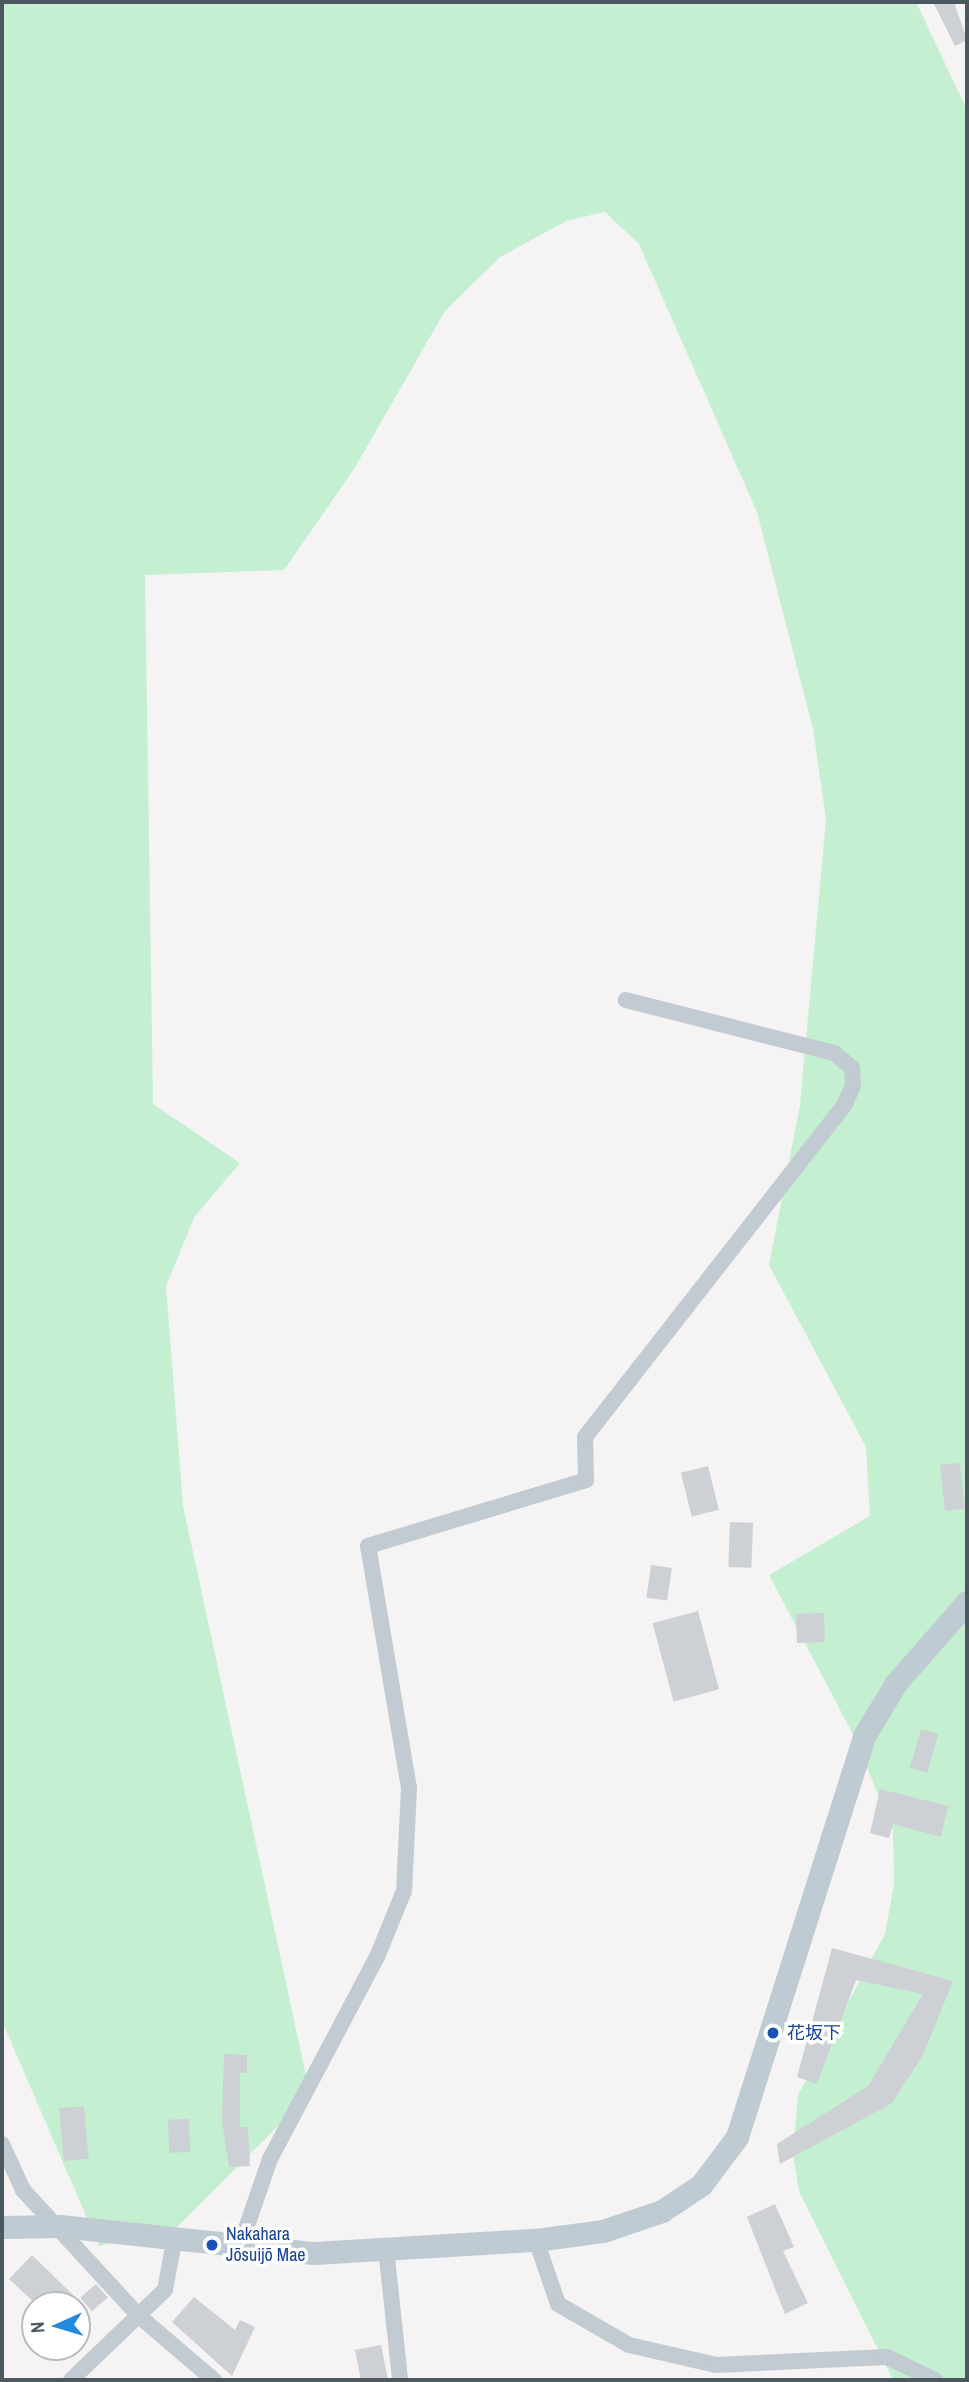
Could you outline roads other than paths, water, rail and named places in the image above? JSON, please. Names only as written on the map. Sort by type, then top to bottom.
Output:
[{"type":"street","points":[[240,2246],[270,2159],[377,1957],[404,1891],[409,1788],[368,1546],[586,1480],[585,1437],[844,1106],[853,1086],[852,1068],[834,1053],[626,1000]]},
{"type":"street","points":[[2,2227],[60,2227],[174,2242],[314,2253],[536,2240],[603,2231],[662,2211],[725,2161],[752,2098],[864,1736],[896,1683],[967,1602]]},
{"type":"street","points":[[2,2144],[23,2190],[60,2227],[139,2316],[214,2380]]},
{"type":"street","points":[[536,2240],[558,2304],[629,2345],[716,2365],[887,2357],[935,2380]]},
{"type":"street","points":[[71,2380],[166,2290],[174,2242]]},
{"type":"street","points":[[386,2248],[400,2380]]},
{"type":"place","name":"花坂下","points":[[773,2033]]},
{"type":"place","name":"Nakahara Jōsuijō Mae","points":[[212,2245]]}]
